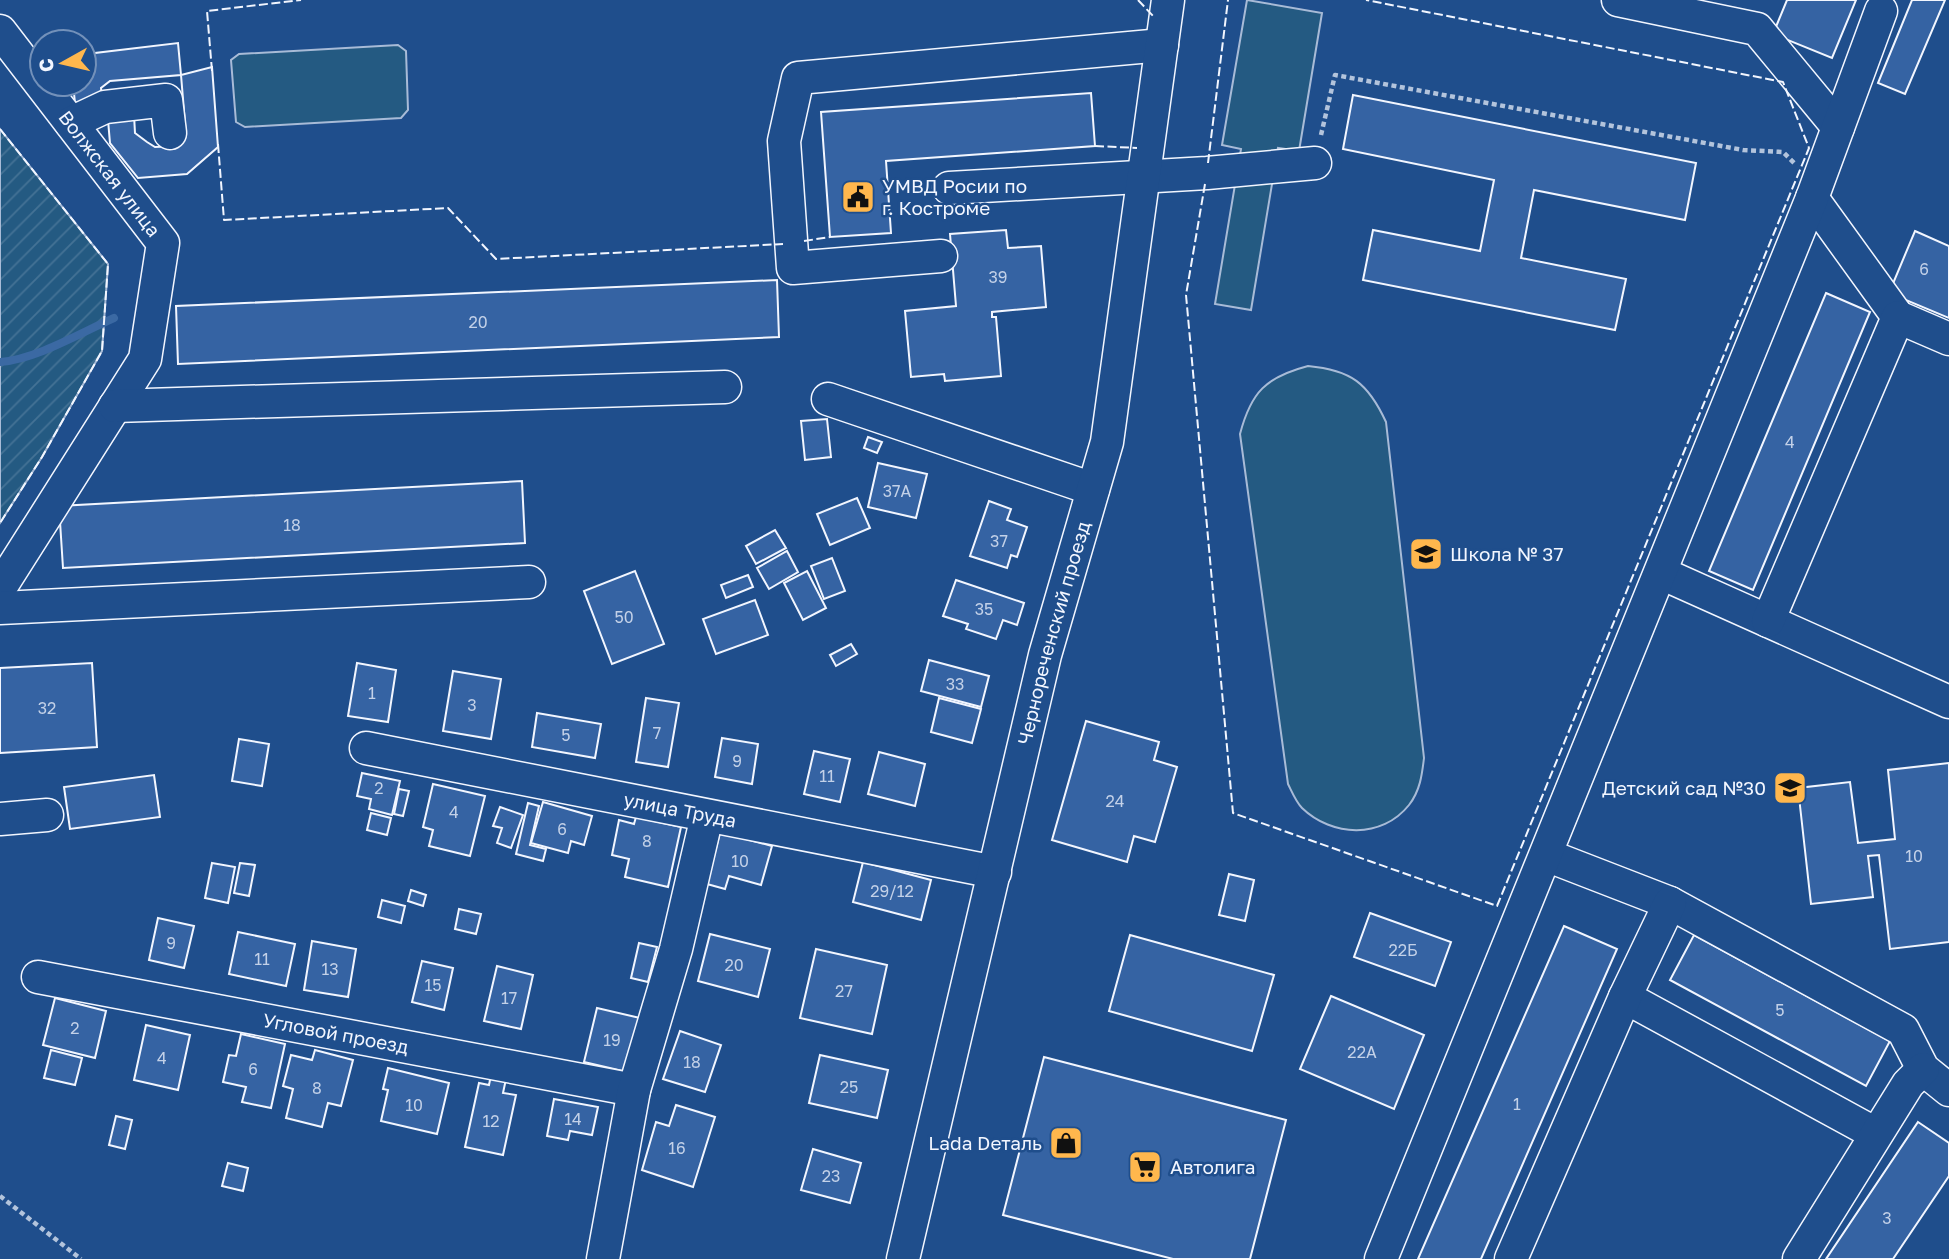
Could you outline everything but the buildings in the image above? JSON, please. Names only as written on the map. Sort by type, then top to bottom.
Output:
[{"type":"street","name":"Чернореченский проезд","points":[[903,1259],[1045,655],[1107,442],[1168,0]]},
{"type":"street","points":[[1618,0],[1757,29],[1838,127]]},
{"type":"street","points":[[1381,1259],[1812,198],[1881,11]]},
{"type":"street","name":"Волжская улица","points":[[0,31],[163,243],[145,359],[0,588]]},
{"type":"street","points":[[941,256],[793,268],[784,141],[798,78],[1162,45]]},
{"type":"street","points":[[71,123],[104,107],[166,100],[170,133]]},
{"type":"street","points":[[949,188],[1206,173],[1314,163]]},
{"type":"street","points":[[1812,198],[1898,317],[1949,339]]},
{"type":"street","points":[[1768,621],[1898,317]]},
{"type":"street","points":[[115,406],[725,387]]},
{"type":"street","points":[[828,399],[1093,488]]},
{"type":"street","points":[[1661,573],[1949,702]]},
{"type":"street","points":[[0,608],[529,582]]},
{"type":"street","name":"улица Труда","points":[[366,748],[995,872]]},
{"type":"street","points":[[0,819],[47,815]]},
{"type":"street","points":[[603,1259],[634,1090],[676,949],[707,816]]},
{"type":"street","points":[[1546,855],[1670,903],[1903,1030],[1923,1069],[1949,1090]]},
{"type":"street","points":[[1511,1259],[1625,997],[1670,903]]},
{"type":"street","name":"Угловой проезд","points":[[38,977],[634,1090]]},
{"type":"street","points":[[1625,997],[1876,1134]]},
{"type":"street","points":[[1799,1259],[1908,1084],[1923,1069]]},
{"type":"path","points":[[1314,163],[1335,75],[1743,150],[1783,152],[1800,169],[1812,198]]},
{"type":"path","points":[[0,1196],[81,1259]]},
{"type":"shaded area","points":[[1247,0],[1322,13],[1299,151],[1278,148],[1251,310],[1215,304],[1241,149],[1222,145]]},
{"type":"shaded area","points":[[398,45],[406,51],[408,110],[401,118],[245,127],[236,122],[231,60],[239,54]]},
{"type":"shaded area","points":[[0,129],[108,264],[102,351],[42,457],[0,523]]},
{"type":"shaded area","points":[[1308,366],[1336,371],[1356,381],[1372,397],[1386,422],[1424,758],[1413,800],[1398,816],[1371,829],[1342,829],[1314,818],[1300,806],[1288,784],[1240,434],[1249,407],[1262,388],[1281,375]]},
{"type":"waterway","points":[[0,362],[43,351],[114,318]]},
{"type":"fence","points":[[212,71],[207,11],[301,0]]},
{"type":"fence","points":[[1138,0],[1154,17]]},
{"type":"fence","points":[[1208,163],[1228,0]]},
{"type":"fence","points":[[1205,184],[1186,295],[1233,813],[1497,906],[1809,148],[1783,82],[1366,0]]},
{"type":"fence","points":[[0,129],[108,264],[102,351],[42,457],[0,523]]},
{"type":"fence","points":[[218,144],[224,220],[448,208],[496,259],[783,244]]},
{"type":"fence","points":[[1095,146],[1137,148]]},
{"type":"fence","points":[[804,241],[830,237]]},
{"type":"place","name":"УМВД Росии по г. Костроме","points":[[858,197]]},
{"type":"place","name":"Школа № 37","points":[[1426,554]]},
{"type":"place","name":"Детский сад №30","points":[[1790,788]]},
{"type":"place","name":"Lada Dеталь","points":[[1066,1143]]},
{"type":"place","name":"Автолига","points":[[1145,1167]]}]
